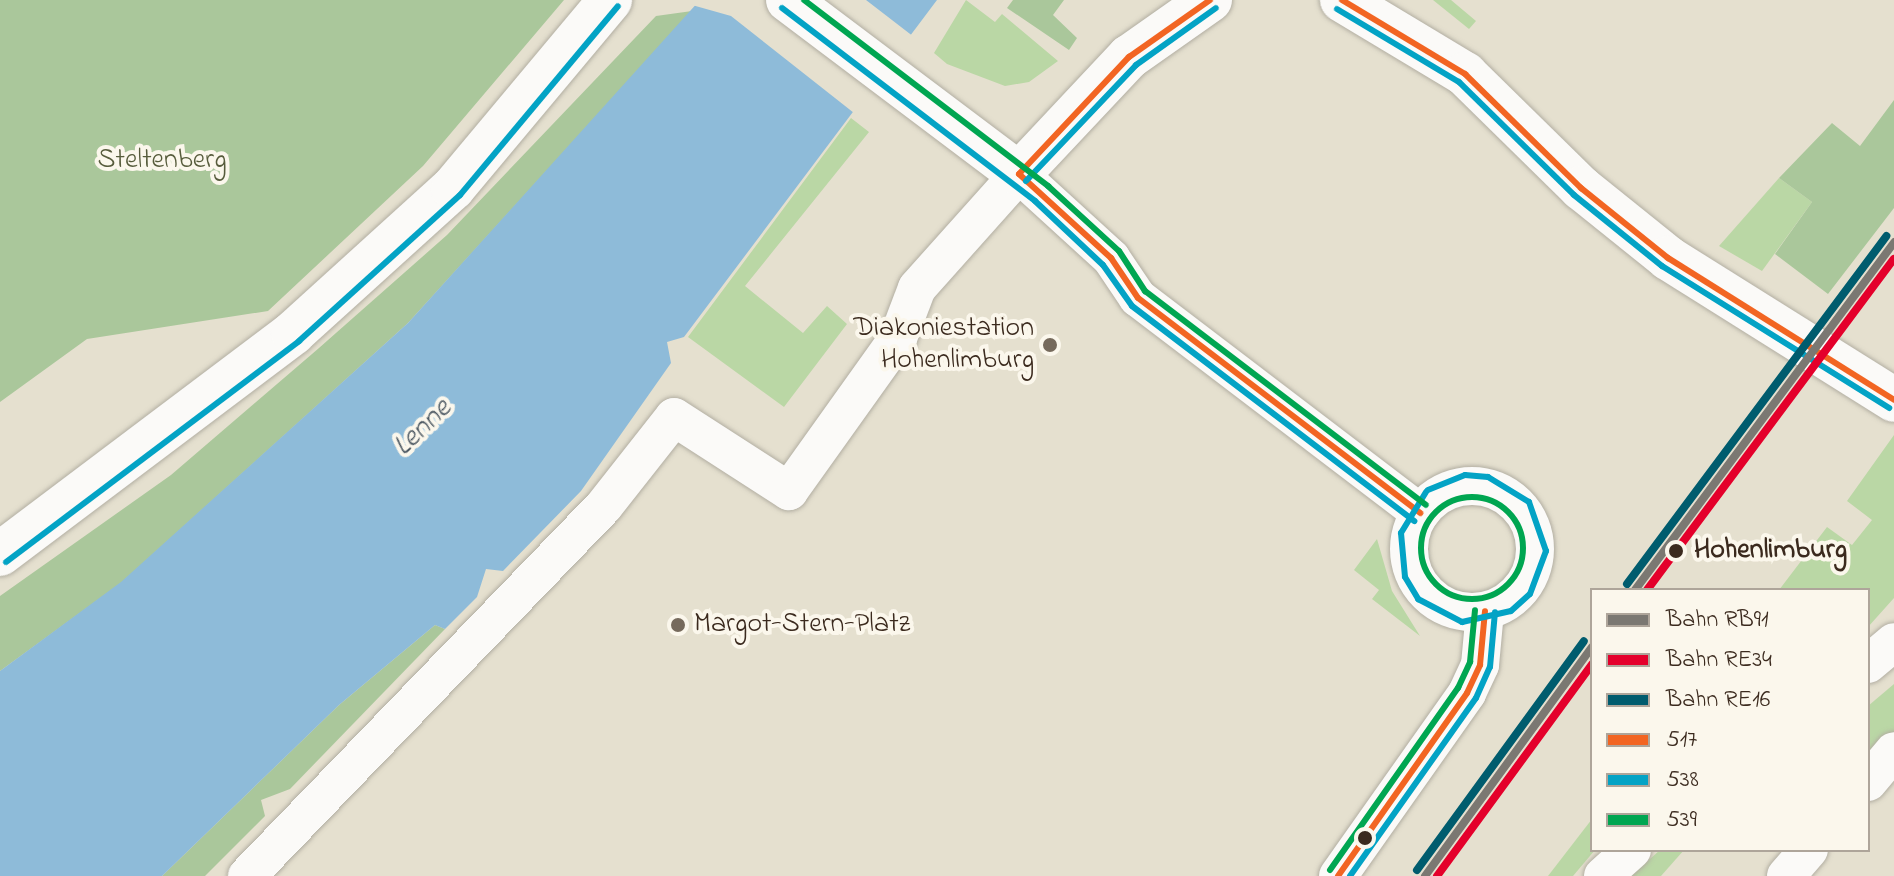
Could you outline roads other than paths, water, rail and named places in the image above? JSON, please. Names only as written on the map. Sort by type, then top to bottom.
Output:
[{"type":"street","points":[[0,554],[293,333],[442,199],[610,0]]},
{"type":"street","points":[[788,0],[1019,174],[1111,258],[1138,298],[1420,513]]},
{"type":"street","points":[[247,876],[604,506],[674,417],[789,491],[898,338],[917,288],[1129,57],[1210,0]]},
{"type":"street","points":[[1342,0],[1465,74],[1658,250],[1894,400]]},
{"type":"street","points":[[1468,485],[1505,494],[1521,508],[1532,528],[1532,570],[1505,603],[1485,611],[1444,606],[1426,593],[1410,554],[1420,513],[1449,490],[1468,485]]},
{"type":"street","points":[[1338,876],[1467,693],[1480,665],[1485,611]]},
{"type":"street","points":[[1870,662],[1894,642]]},
{"type":"street","points":[[1870,780],[1894,751]]},
{"type":"street","points":[[1603,876],[1630,852]]},
{"type":"street","points":[[1786,876],[1807,852]]},
{"type":"water","name":"Lenne","points":[[700,0],[937,0],[684,337],[667,342],[671,363],[581,491],[503,571],[486,569],[477,597],[445,629],[435,625],[339,705],[162,876],[0,876],[0,671],[121,582],[408,323]]},
{"type":"rail line","name":"RE16","points":[[1627,584],[1886,236]]},
{"type":"rail line","name":"RB91","points":[[1636,588],[1894,242]]},
{"type":"rail line","name":"RE34","points":[[1648,588],[1894,259]]},
{"type":"rail line","name":"RE16","points":[[1417,870],[1584,641]]},
{"type":"rail line","name":"RB91","points":[[1425,876],[1590,650]]},
{"type":"rail line","name":"RE34","points":[[1437,876],[1590,667]]},
{"type":"place","name":"Diakoniestation Hohenlimburg","points":[[1050,345]]},
{"type":"place","name":"Hohenlimburg","points":[[1676,551]]},
{"type":"place","name":"Margot-Stern-Platz","points":[[678,625]]},
{"type":"park label","name":"Steltenberg","points":[[162,161]]}]
